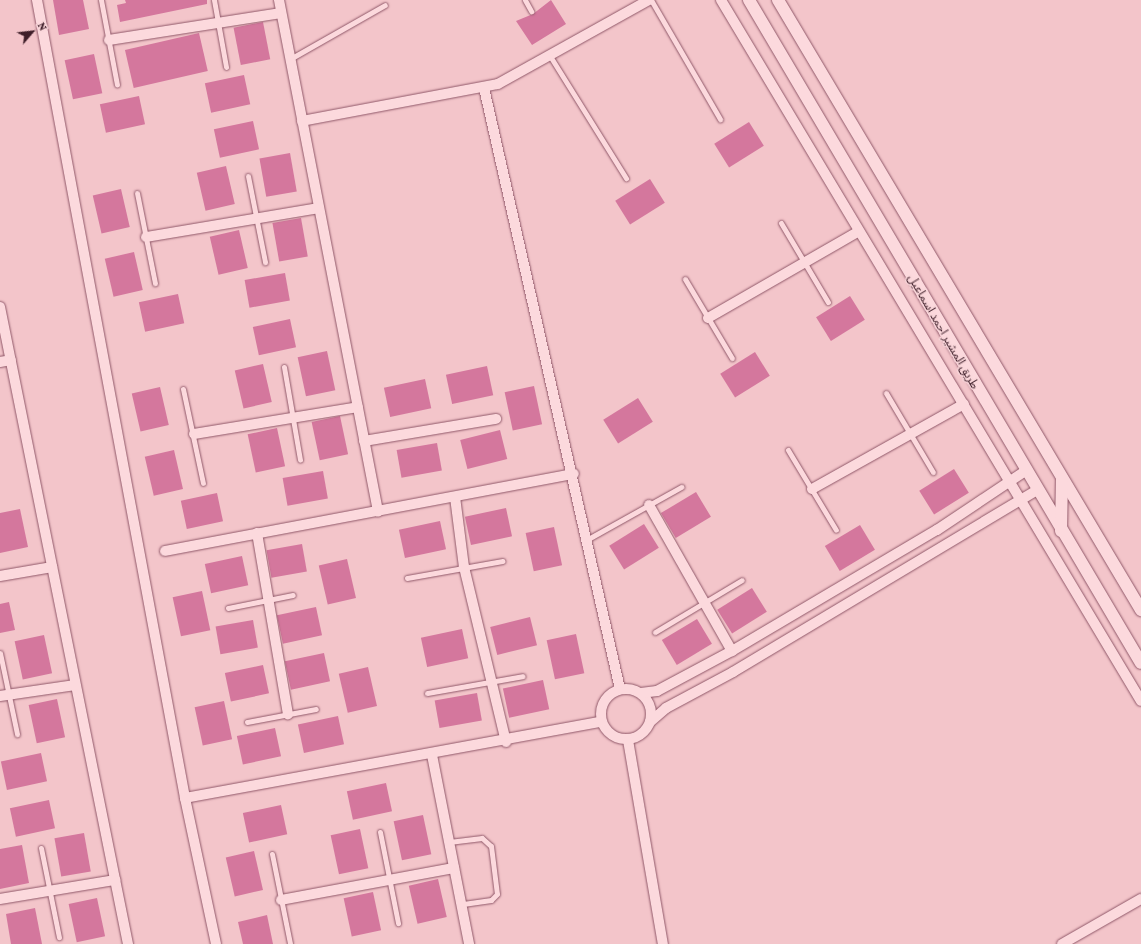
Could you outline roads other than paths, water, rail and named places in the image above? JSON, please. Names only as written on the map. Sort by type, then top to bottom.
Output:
[{"type":"street","points":[[38,0],[185,798],[216,944]]},
{"type":"street","points":[[279,0],[378,511]]},
{"type":"street","points":[[302,121],[484,88],[550,56],[650,0]]},
{"type":"street","points":[[721,0],[964,404],[1009,484],[1141,701]]},
{"type":"street","name":"طريق المشير احمد اسماعيل","points":[[749,0],[1025,471],[1141,663]]},
{"type":"street","points":[[778,0],[1141,610]]},
{"type":"street","points":[[109,40],[281,13]]},
{"type":"street","points":[[484,88],[574,474],[620,688]]},
{"type":"street","points":[[146,237],[319,208]]},
{"type":"street","points":[[708,318],[859,231]]},
{"type":"street","points":[[0,307],[128,944]]},
{"type":"street","points":[[0,362],[11,360]]},
{"type":"street","points":[[812,489],[964,404]]},
{"type":"street","points":[[194,434],[358,407]]},
{"type":"street","points":[[364,441],[496,418]]},
{"type":"street","points":[[620,688],[641,693],[657,691],[732,651],[1009,484],[1025,471]]},
{"type":"street","points":[[165,550],[574,474]]},
{"type":"street","points":[[1061,531],[1062,478]]},
{"type":"street","points":[[620,688],[603,701],[601,722],[612,735],[628,740],[645,731],[650,722],[666,708],[1020,502],[1037,490]]},
{"type":"street","points":[[455,497],[464,567],[506,742]]},
{"type":"street","points":[[649,505],[732,651]]},
{"type":"street","points":[[257,533],[270,600],[288,714]]},
{"type":"street","points":[[0,576],[52,567]]},
{"type":"street","points":[[4,696],[75,685]]},
{"type":"street","points":[[641,693],[648,701],[650,722]]},
{"type":"street","points":[[185,798],[506,742],[601,722]]},
{"type":"street","points":[[628,740],[663,944]]},
{"type":"street","points":[[432,755],[469,944]]},
{"type":"street","points":[[281,900],[454,868]]},
{"type":"street","points":[[0,899],[115,880]]},
{"type":"street","points":[[1062,944],[1141,899]]},
{"type":"lane","points":[[101,0],[117,85]]},
{"type":"lane","points":[[214,0],[226,68]]},
{"type":"lane","points":[[525,0],[531,11]]},
{"type":"lane","points":[[650,0],[720,119]]},
{"type":"lane","points":[[290,59],[385,5]]},
{"type":"lane","points":[[550,56],[626,178]]},
{"type":"lane","points":[[248,176],[265,262]]},
{"type":"lane","points":[[137,193],[155,284]]},
{"type":"lane","points":[[781,223],[828,302]]},
{"type":"lane","points":[[685,279],[732,358]]},
{"type":"lane","points":[[284,367],[300,460]]},
{"type":"lane","points":[[183,389],[194,434],[203,483]]},
{"type":"lane","points":[[886,393],[932,472]]},
{"type":"lane","points":[[788,450],[836,530]]},
{"type":"lane","points":[[588,539],[681,487]]},
{"type":"lane","points":[[406,578],[502,561]]},
{"type":"lane","points":[[655,632],[742,580]]},
{"type":"lane","points":[[228,608],[293,595]]},
{"type":"lane","points":[[0,653],[4,696],[17,734]]},
{"type":"lane","points":[[427,692],[492,679],[523,676]]},
{"type":"lane","points":[[247,722],[316,709]]},
{"type":"lane","points":[[380,832],[398,923]]},
{"type":"lane","points":[[449,842],[482,838],[491,846],[497,894],[491,900],[461,904]]},
{"type":"lane","points":[[41,848],[59,937]]},
{"type":"lane","points":[[272,854],[290,943]]}]
